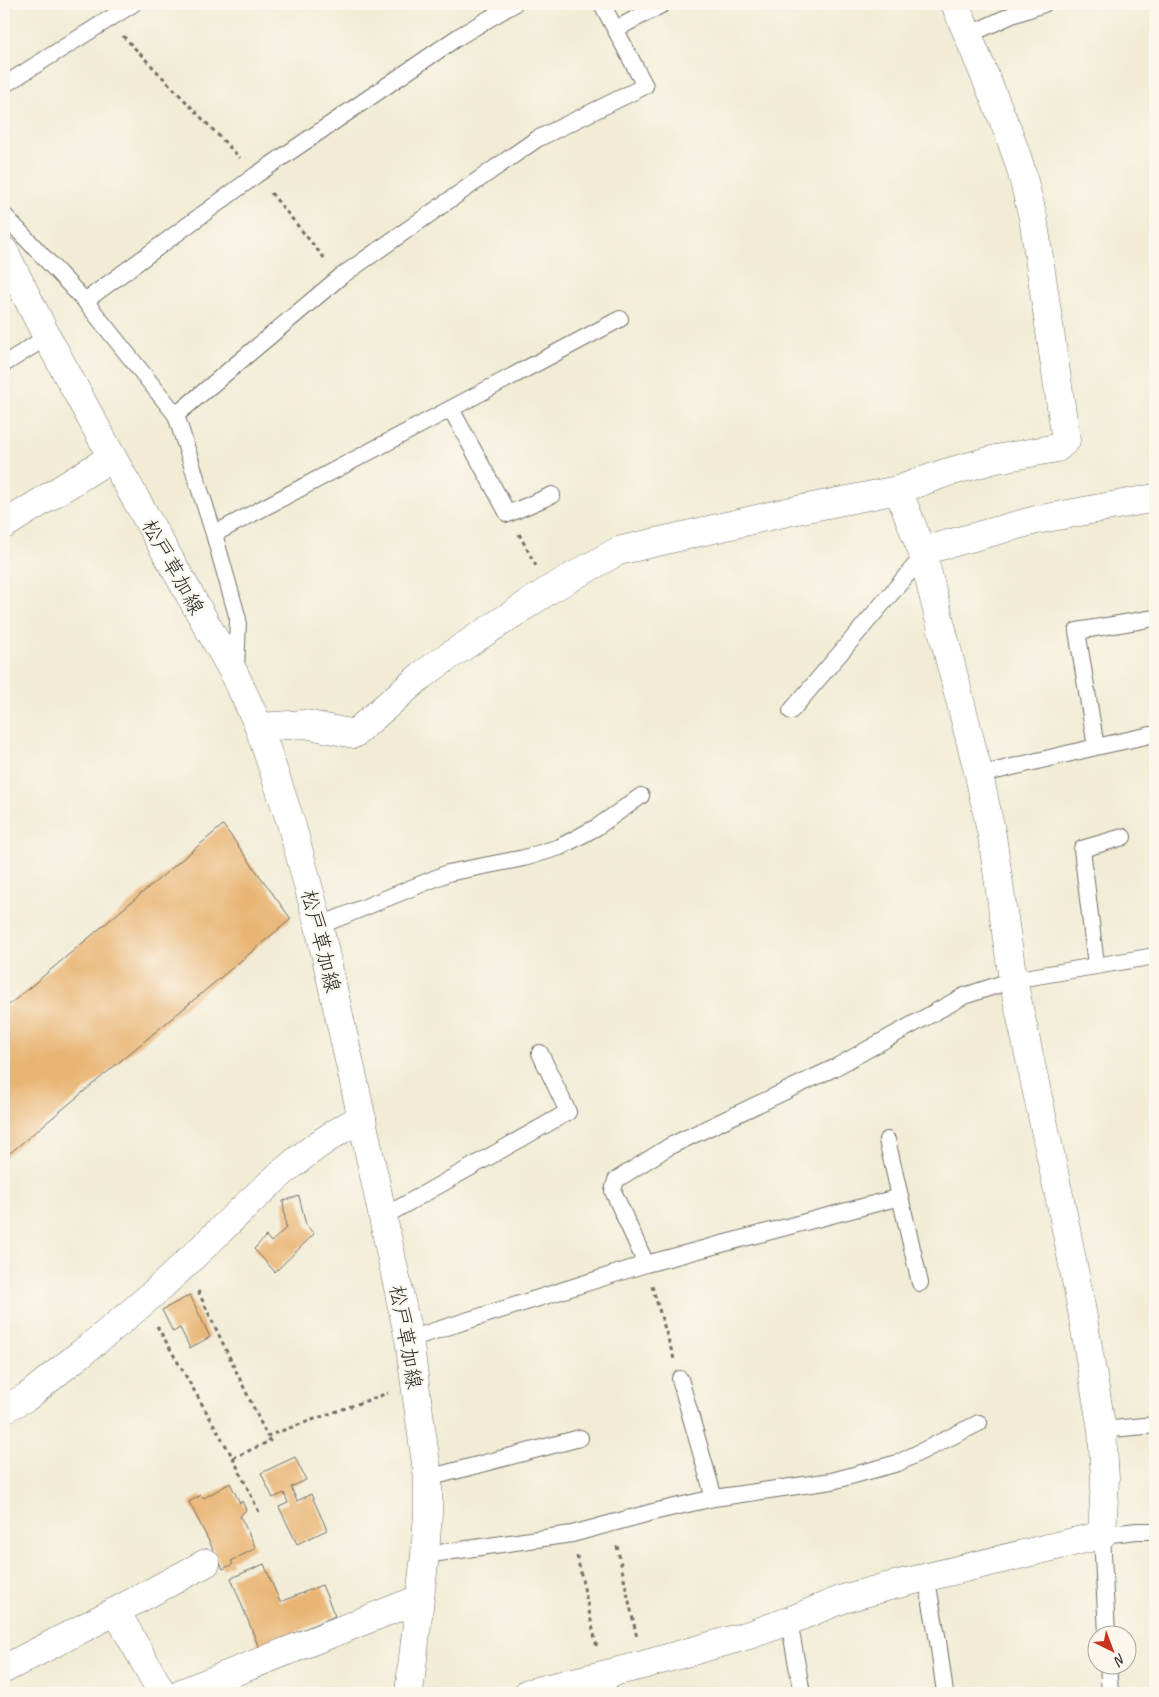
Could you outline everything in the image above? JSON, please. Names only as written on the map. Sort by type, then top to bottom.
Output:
[{"type":"street","points":[[259,727],[306,724],[354,734],[422,675],[449,656],[549,590],[618,551],[787,512],[898,490],[945,473],[996,459],[1057,448],[1066,440],[1033,217],[1020,166],[1009,134],[955,4]]},
{"type":"street","name":"松戸草加線","points":[[4,251],[47,337],[112,457],[236,675],[259,727],[291,823],[319,926],[409,1339],[428,1478],[425,1555],[409,1693]]},
{"type":"street","points":[[4,525],[112,457]]},
{"type":"street","points":[[528,1693],[606,1684],[643,1665],[749,1634],[843,1599],[926,1576],[1102,1535],[1105,1479],[1102,1430],[1081,1306],[1013,980],[992,836],[979,775],[923,554],[898,490]]},
{"type":"street","points":[[923,554],[1036,520],[1155,498]]},
{"type":"street","points":[[4,1409],[27,1397],[144,1301],[302,1156],[339,1130],[362,1118]]},
{"type":"street","points":[[4,1670],[206,1563]]},
{"type":"street","points":[[188,1692],[419,1599]]},
{"type":"street","points":[[116,1611],[162,1693]]},
{"type":"lane","points":[[4,85],[133,4]]},
{"type":"lane","points":[[86,301],[256,175],[458,37],[496,8],[514,4]]},
{"type":"lane","points":[[176,415],[340,277],[537,139],[645,86],[602,4]]},
{"type":"lane","points":[[616,29],[663,4]]},
{"type":"lane","points":[[968,35],[1012,15],[1044,4]]},
{"type":"lane","points":[[4,215],[86,301],[176,415],[214,534],[238,618],[236,675]]},
{"type":"lane","points":[[214,534],[620,319]]},
{"type":"lane","points":[[4,364],[47,337]]},
{"type":"lane","points":[[451,409],[508,514],[552,494]]},
{"type":"lane","points":[[791,711],[923,554]]},
{"type":"lane","points":[[1096,747],[1077,631],[1155,618]]},
{"type":"lane","points":[[979,775],[1155,734]]},
{"type":"lane","points":[[319,926],[448,873],[524,858],[560,848],[596,827],[641,796]]},
{"type":"lane","points":[[1096,965],[1082,848],[1123,837]]},
{"type":"lane","points":[[646,1264],[613,1191],[616,1180],[670,1146],[834,1068],[964,996],[1013,980],[1155,956]]},
{"type":"lane","points":[[383,1217],[568,1112],[540,1053]]},
{"type":"lane","points":[[887,1140],[920,1283]]},
{"type":"lane","points":[[409,1339],[646,1264],[900,1197]]},
{"type":"lane","points":[[680,1379],[714,1498]]},
{"type":"lane","points":[[425,1555],[572,1534],[652,1512],[714,1498],[832,1481],[898,1463],[979,1423]]},
{"type":"lane","points":[[1102,1430],[1155,1425]]},
{"type":"lane","points":[[428,1478],[580,1438]]},
{"type":"lane","points":[[1106,1624],[1102,1535],[1155,1531]]},
{"type":"lane","points":[[926,1576],[945,1693]]},
{"type":"lane","points":[[788,1621],[802,1693]]},
{"type":"lane","points":[[1109,1674],[1110,1693]]},
{"type":"path","points":[[110,19],[124,37],[256,175],[340,277]]},
{"type":"path","points":[[508,514],[549,590]]},
{"type":"path","points":[[186,1264],[270,1440],[233,1458]]},
{"type":"path","points":[[646,1264],[680,1379]]},
{"type":"path","points":[[144,1301],[233,1458],[259,1512]]},
{"type":"path","points":[[267,1436],[415,1384]]},
{"type":"path","points":[[612,1524],[643,1665]]},
{"type":"path","points":[[572,1534],[606,1684]]},
{"type":"building","points":[[223,825],[291,919],[4,1158],[4,1009]]},
{"type":"building","points":[[299,1196],[306,1225],[314,1234],[275,1272],[254,1249],[266,1236],[271,1242],[286,1228],[283,1201]]},
{"type":"building","points":[[190,1295],[210,1337],[190,1348],[180,1328],[173,1332],[162,1310]]},
{"type":"building","points":[[295,1457],[306,1480],[291,1487],[297,1501],[311,1494],[327,1530],[297,1544],[279,1507],[288,1503],[284,1493],[273,1498],[261,1473]]},
{"type":"building","points":[[230,1483],[240,1503],[242,1501],[246,1510],[240,1516],[256,1548],[231,1561],[233,1564],[223,1569],[189,1502],[201,1495],[204,1498]]},
{"type":"building","points":[[264,1564],[280,1602],[322,1585],[335,1616],[259,1648],[231,1578]]}]
